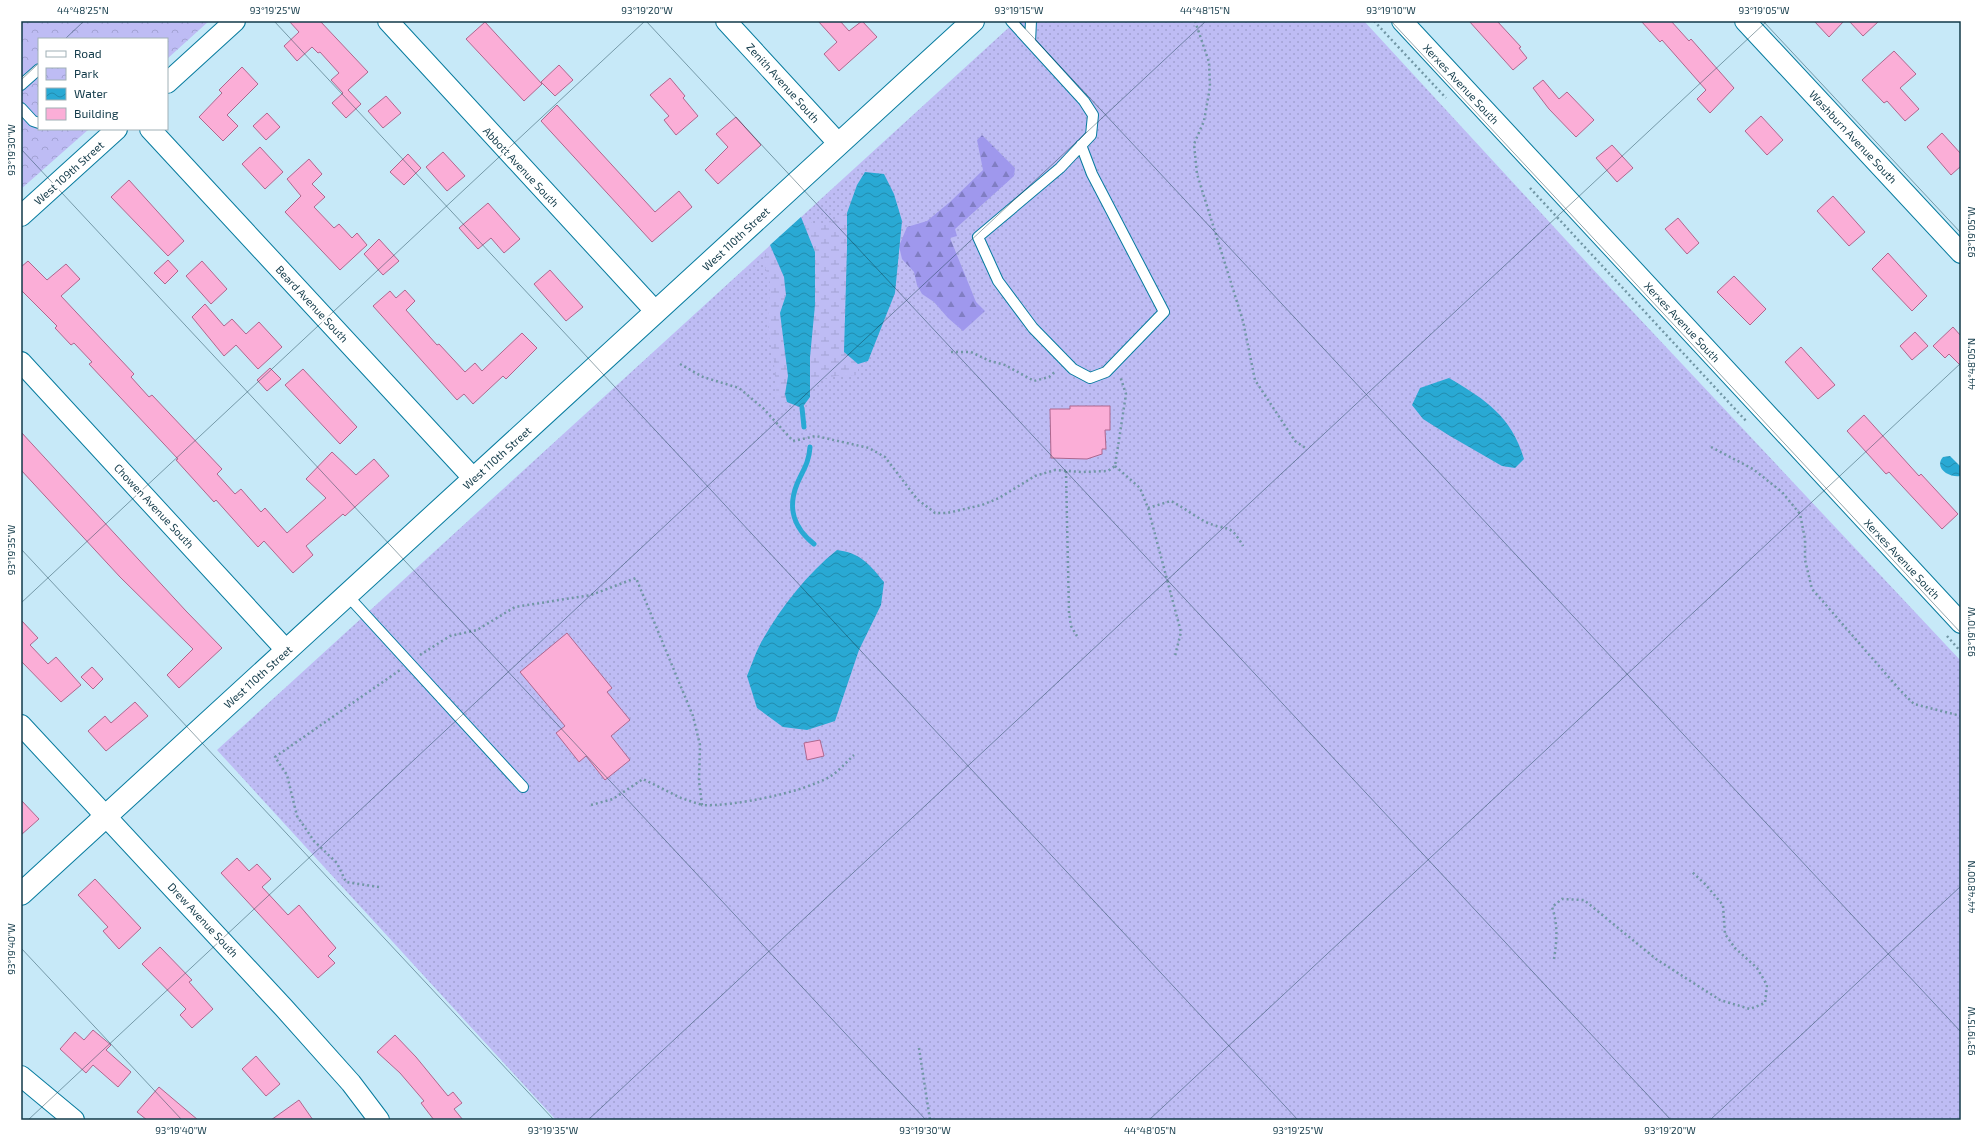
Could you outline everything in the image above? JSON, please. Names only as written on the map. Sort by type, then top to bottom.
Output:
[{"type":"street","points":[[168,82],[235,21]]},
{"type":"street","name":"Abbott Avenue South","points":[[388,21],[656,312]]},
{"type":"street","name":"Zenith Avenue South","points":[[726,21],[839,144]]},
{"type":"street","name":"West 110th Street","points":[[21,894],[973,21]]},
{"type":"street","name":"Xerxes Avenue South","points":[[1402,21],[1961,623]]},
{"type":"street","name":"Washburn Avenue South","points":[[1745,21],[1961,253]]},
{"type":"street","name":"West 109th Street","points":[[21,216],[116,130]]},
{"type":"street","name":"Beard Avenue South","points":[[151,130],[474,479]]},
{"type":"street","name":"Chowen Avenue South","points":[[21,362],[287,651]]},
{"type":"street","name":"Drew Avenue South","points":[[21,725],[284,1008],[351,1083],[378,1120]]},
{"type":"street","points":[[21,1076],[74,1120]]},
{"type":"lane","points":[[1011,21],[1084,101],[1092,116],[1090,135],[1060,168],[978,236],[998,281],[1033,328],[1073,369],[1090,378],[1106,372],[1164,312],[1092,174],[1081,145]]},
{"type":"lane","points":[[1030,42],[1031,21]]},
{"type":"lane","points":[[21,85],[38,70]]},
{"type":"lane","points":[[21,108],[33,121],[38,123]]},
{"type":"lane","points":[[347,595],[523,787]]},
{"type":"path","points":[[1195,21],[1209,62],[1209,81],[1204,121],[1194,144],[1197,174],[1243,320],[1255,380],[1296,441],[1307,449]]},
{"type":"path","points":[[950,352],[971,352],[990,362],[1005,365],[1034,381],[1049,377],[1066,362]]},
{"type":"path","points":[[680,364],[703,377],[739,388],[763,408],[793,441],[816,436],[869,448],[885,457],[916,499],[935,513],[947,513],[982,505],[999,498],[1035,476],[1055,470],[1081,472],[1108,471],[1115,466],[1126,394],[1121,377],[1111,367]]},
{"type":"path","points":[[1711,447],[1753,469],[1782,492],[1800,514],[1805,539],[1805,560],[1812,589],[1899,689],[1914,704],[1961,716]]},
{"type":"path","points":[[1115,466],[1140,488],[1148,508],[1181,632],[1175,656]]},
{"type":"path","points":[[1066,471],[1069,613],[1071,626],[1077,636]]},
{"type":"path","points":[[1148,508],[1171,501],[1206,522],[1227,527],[1236,534],[1243,546]]},
{"type":"path","points":[[379,887],[346,882],[337,863],[314,841],[296,816],[287,775],[275,757],[410,664],[430,647],[450,636],[477,630],[515,608],[591,595],[636,578],[693,716],[700,745],[699,781],[702,805]]},
{"type":"path","points":[[591,805],[614,799],[643,779],[681,798],[702,805],[726,805],[755,800],[807,786],[831,776],[854,756]]},
{"type":"path","points":[[1554,959],[1556,944],[1556,919],[1552,907],[1562,899],[1584,900],[1656,959],[1720,1000],[1750,1009],[1765,1003],[1767,985],[1757,968],[1735,948],[1725,934],[1723,905],[1705,884],[1691,871]]},
{"type":"path","points":[[919,1048],[930,1120]]},
{"type":"green space","points":[[21,21],[209,21],[168,58],[168,38],[38,38],[38,130],[88,130],[21,189]]},
{"type":"green space","points":[[1016,21],[1364,21],[1589,265],[1961,661],[1961,1120],[556,1120],[217,750]]},
{"type":"green space","points":[[982,135],[1015,168],[1014,176],[955,229],[957,236],[950,238],[976,302],[985,311],[963,331],[948,318],[934,302],[922,294],[917,285],[914,272],[902,259],[899,246],[907,227],[927,221],[950,202],[983,170],[977,140]]},
{"type":"green space","points":[[847,213],[844,352],[858,364],[858,375],[835,376],[815,381],[810,397],[810,357],[815,305],[815,252],[801,217],[816,225],[832,222]]},
{"type":"green space","points":[[770,245],[784,276],[786,295],[780,313],[788,376],[785,394],[787,402],[777,400],[774,362],[768,331],[770,283],[763,260]]},
{"type":"water","points":[[865,172],[884,174],[894,194],[902,221],[895,293],[868,361],[858,364],[844,352],[847,213],[857,185]]},
{"type":"water","points":[[801,217],[815,252],[815,305],[810,357],[810,397],[802,408],[787,402],[785,394],[788,376],[780,313],[786,295],[784,277],[770,245]]},
{"type":"water","points":[[1449,378],[1486,402],[1504,420],[1519,444],[1524,459],[1515,468],[1502,466],[1450,436],[1423,419],[1412,405],[1420,388]]},
{"type":"water","points":[[1950,456],[1961,467],[1960,476],[1952,476],[1944,472],[1940,465],[1940,461],[1943,457]]},
{"type":"water","points":[[837,550],[845,551],[864,560],[884,582],[881,605],[859,650],[835,721],[807,730],[783,727],[757,708],[747,676],[756,653],[778,615],[805,580]]},
{"type":"building","points":[[289,21],[320,21],[368,72],[348,90],[361,104],[346,118],[332,103],[343,93],[331,80],[339,73],[320,52],[318,53],[312,47],[297,61],[284,46],[299,32]]},
{"type":"building","points":[[818,21],[840,21],[849,31],[862,21],[877,37],[839,71],[824,54],[837,42]]},
{"type":"building","points":[[1469,21],[1497,21],[1521,47],[1519,48],[1527,58],[1513,70]]},
{"type":"building","points":[[1641,21],[1671,21],[1689,41],[1691,39],[1734,88],[1710,113],[1697,99],[1706,90],[1662,40],[1660,42]]},
{"type":"building","points":[[1814,21],[1844,21],[1829,37]]},
{"type":"building","points":[[1849,21],[1879,21],[1863,36]]},
{"type":"building","points":[[485,22],[542,84],[524,101],[466,39]]},
{"type":"building","points":[[1894,51],[1916,74],[1900,88],[1919,109],[1905,121],[1887,101],[1884,103],[1862,80]]},
{"type":"building","points":[[559,65],[573,80],[555,96],[541,82]]},
{"type":"building","points":[[242,67],[258,84],[227,115],[238,126],[223,141],[199,117],[222,93],[219,90]]},
{"type":"building","points":[[670,78],[685,96],[683,98],[698,116],[676,135],[664,120],[669,116],[650,95]]},
{"type":"building","points":[[1543,80],[1559,99],[1567,92],[1594,120],[1576,137],[1549,109],[1533,88]]},
{"type":"building","points":[[386,96],[401,113],[383,128],[368,111]]},
{"type":"building","points":[[557,105],[655,212],[679,191],[692,207],[652,242],[541,121]]},
{"type":"building","points":[[267,113],[280,127],[266,140],[253,126]]},
{"type":"building","points":[[1761,116],[1783,140],[1767,155],[1745,131]]},
{"type":"building","points":[[736,117],[761,145],[718,184],[705,170],[728,147],[716,134]]},
{"type":"building","points":[[1942,133],[1961,154],[1961,166],[1951,175],[1927,147]]},
{"type":"building","points":[[1612,145],[1633,168],[1617,182],[1596,158]]},
{"type":"building","points":[[260,147],[283,172],[265,189],[242,164]]},
{"type":"building","points":[[443,152],[465,176],[447,191],[426,167]]},
{"type":"building","points":[[408,154],[421,168],[404,185],[390,172]]},
{"type":"building","points":[[309,159],[322,174],[312,184],[325,197],[314,207],[334,228],[339,224],[352,238],[357,233],[367,245],[340,270],[285,212],[301,196],[287,179]]},
{"type":"building","points":[[129,180],[184,241],[168,256],[111,197]]},
{"type":"building","points":[[1833,196],[1865,232],[1849,246],[1817,211]]},
{"type":"building","points":[[488,203],[520,239],[504,253],[491,238],[478,249],[459,228]]},
{"type":"building","points":[[1678,218],[1699,243],[1687,254],[1665,229]]},
{"type":"building","points":[[379,239],[399,261],[383,275],[364,254]]},
{"type":"building","points":[[1888,253],[1927,296],[1912,311],[1872,269]]},
{"type":"building","points":[[168,260],[178,271],[165,284],[154,273]]},
{"type":"building","points":[[28,261],[47,280],[66,264],[80,279],[61,296],[134,374],[131,377],[149,397],[152,395],[222,469],[217,474],[235,494],[241,489],[261,512],[265,508],[287,533],[326,498],[306,479],[332,452],[356,475],[374,459],[389,476],[345,516],[343,514],[306,546],[313,555],[293,573],[264,541],[258,547],[216,500],[214,502],[176,460],[178,459],[89,364],[92,362],[74,343],[71,345],[55,328],[57,326],[21,290],[21,267]]},
{"type":"building","points":[[202,261],[227,289],[211,304],[186,276]]},
{"type":"building","points":[[550,270],[583,307],[566,321],[534,284]]},
{"type":"building","points":[[1734,276],[1766,309],[1750,325],[1717,292]]},
{"type":"building","points":[[405,290],[415,301],[406,310],[437,345],[439,344],[465,372],[475,363],[482,371],[522,333],[537,348],[506,379],[503,376],[473,404],[464,394],[457,400],[373,306],[390,291],[396,298]]},
{"type":"building","points":[[205,304],[224,326],[232,319],[246,334],[259,322],[282,347],[258,369],[236,345],[224,356],[192,317]]},
{"type":"building","points":[[1953,327],[1961,336],[1961,366],[1949,354],[1945,358],[1933,346]]},
{"type":"building","points":[[1915,332],[1928,346],[1912,360],[1900,346]]},
{"type":"building","points":[[1801,347],[1835,385],[1818,399],[1785,362]]},
{"type":"building","points":[[270,368],[281,379],[267,391],[257,380]]},
{"type":"building","points":[[303,369],[357,427],[340,444],[285,385]]},
{"type":"building","points":[[1070,406],[1110,406],[1110,430],[1105,430],[1106,449],[1102,449],[1102,454],[1087,459],[1051,458],[1050,409],[1070,409]]},
{"type":"building","points":[[1864,415],[1919,476],[1921,474],[1958,514],[1942,529],[1889,472],[1886,474],[1847,431]]},
{"type":"building","points":[[21,432],[222,648],[179,688],[167,675],[193,649],[120,577],[21,470]]},
{"type":"building","points":[[21,620],[38,638],[30,645],[48,664],[56,657],[81,685],[61,702],[21,661]]},
{"type":"building","points":[[567,633],[612,688],[607,692],[630,720],[611,736],[630,760],[605,780],[586,756],[579,762],[556,733],[565,726],[520,672]]},
{"type":"building","points":[[92,667],[103,679],[93,689],[81,677]]},
{"type":"building","points":[[135,702],[148,716],[106,751],[88,731],[105,716],[111,723]]},
{"type":"building","points":[[820,740],[824,756],[807,760],[804,743]]},
{"type":"building","points":[[21,800],[39,819],[21,835]]},
{"type":"building","points":[[237,858],[249,871],[257,864],[271,879],[262,887],[288,915],[299,905],[336,948],[328,956],[335,963],[318,978],[221,873]]},
{"type":"building","points":[[95,879],[141,928],[119,949],[103,931],[108,927],[78,895]]},
{"type":"building","points":[[160,947],[192,980],[189,982],[213,1009],[192,1028],[180,1015],[186,1009],[142,964]]},
{"type":"building","points":[[93,1030],[111,1045],[106,1050],[131,1072],[118,1087],[93,1065],[86,1073],[60,1049],[75,1032],[84,1040]]},
{"type":"building","points":[[395,1035],[416,1057],[448,1096],[453,1092],[462,1103],[454,1109],[463,1120],[434,1120],[421,1103],[424,1101],[400,1073],[377,1052]]},
{"type":"building","points":[[256,1056],[280,1084],[266,1096],[242,1069]]},
{"type":"building","points":[[159,1087],[198,1120],[147,1120],[137,1112]]},
{"type":"building","points":[[299,1100],[313,1120],[271,1120]]},
{"type":"waterway","points":[[802,408],[804,427]]},
{"type":"waterway","points":[[810,447],[807,462],[794,493],[793,510],[797,525],[807,538],[814,544]]}]
